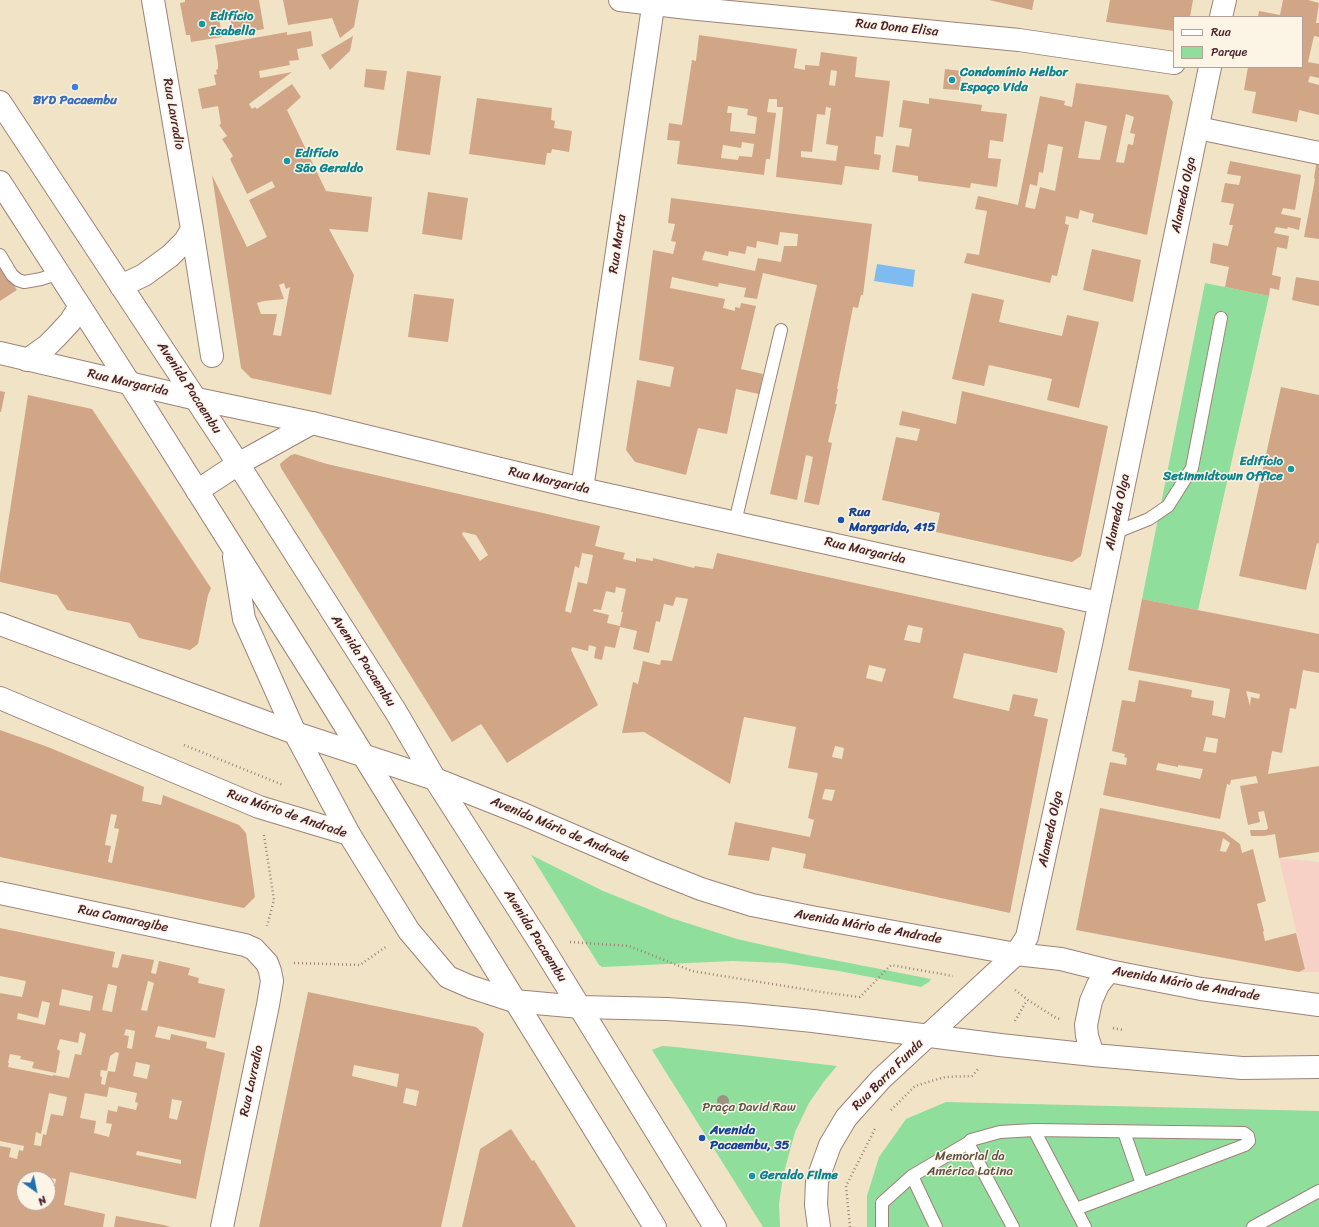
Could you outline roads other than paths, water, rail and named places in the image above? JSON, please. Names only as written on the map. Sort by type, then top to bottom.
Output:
[{"type":"street","name":"Rua Lavradio","points":[[153,0],[212,356]]},
{"type":"street","name":"Rua Dona Elisa","points":[[620,0],[654,2],[1019,40],[1173,63]]},
{"type":"street","points":[[1221,16],[1225,0]]},
{"type":"street","name":"Rua Marta","points":[[582,489],[654,2]]},
{"type":"street","name":"Alameda Olga","points":[[1016,954],[1027,937],[1029,930],[1092,644],[1099,603],[1198,128],[1206,68]]},
{"type":"street","name":"Avenida Pacaembu","points":[[0,102],[197,399],[396,712],[435,779],[542,946],[716,1227]]},
{"type":"street","points":[[1198,128],[1319,153]]},
{"type":"street","points":[[0,182],[233,548],[655,1227]]},
{"type":"street","points":[[121,286],[144,275],[170,256],[185,241],[192,229]]},
{"type":"street","points":[[27,360],[47,346],[56,337],[70,322],[80,306]]},
{"type":"street","name":"Rua Margarida","points":[[0,353],[130,384],[312,423],[582,489],[1099,603]]},
{"type":"street","points":[[197,491],[238,464],[312,423]]},
{"type":"street","points":[[233,548],[244,619],[295,733],[349,834]]},
{"type":"street","points":[[0,624],[295,733],[362,754]]},
{"type":"street","name":"Rua Mário de Andrade","points":[[0,698],[259,807],[349,834],[409,931],[448,977],[471,987],[514,1001],[580,1008]]},
{"type":"street","name":"Avenida Mário de Andrade","points":[[362,754],[435,779],[523,814],[667,876],[701,889],[752,905],[1016,954],[1061,959],[1109,971],[1201,989],[1319,1005]]},
{"type":"street","name":"Rua Camaragibe","points":[[0,893],[245,945],[254,949],[267,963]]},
{"type":"street","name":"Rua Barra Funda","points":[[819,1227],[816,1205],[817,1181],[830,1145],[846,1118],[881,1079],[1016,954]]},
{"type":"street","name":"Rua Lavradio","points":[[222,1227],[268,1005],[272,980],[267,963]]},
{"type":"street","points":[[1093,1055],[1087,1036],[1086,1025],[1091,1001],[1098,985],[1109,971]]},
{"type":"street","points":[[580,1008],[668,1009],[742,1014],[813,1021],[1000,1045],[1242,1068],[1319,1067]]},
{"type":"lane","points":[[0,255],[12,275],[18,280],[24,282],[41,279],[59,273]]},
{"type":"lane","points":[[1114,533],[1149,519],[1168,506],[1192,468],[1221,318]]},
{"type":"lane","points":[[735,522],[781,330]]},
{"type":"lane","points":[[1034,1130],[1085,1227]]},
{"type":"lane","points":[[882,1227],[882,1203],[912,1176],[971,1140],[982,1136],[1000,1132],[1034,1130],[1244,1133],[1248,1136],[1249,1141],[1245,1145],[1076,1209]]},
{"type":"lane","points":[[1124,1132],[1142,1184]]},
{"type":"lane","points":[[968,1143],[1013,1227]]},
{"type":"lane","points":[[912,1176],[936,1227]]},
{"type":"lane","points":[[1253,1227],[1319,1191]]},
{"type":"water","points":[[877,264],[915,270],[913,287],[874,281]]},
{"type":"place","name":"Edifício Isabella","points":[[202,24]]},
{"type":"place","name":"Condomínio Helbor Espaço Vida","points":[[952,80]]},
{"type":"place","name":"BYD Pacaembu","points":[[75,87]]},
{"type":"place","name":"Edifício São Geraldo","points":[[287,161]]},
{"type":"place","name":"Edifício Setinmidtown Office","points":[[1291,469]]},
{"type":"place","name":"Rua Margarida, 415","points":[[841,520]]},
{"type":"place","name":"Avenida Pacaembu, 35","points":[[702,1138]]},
{"type":"place","name":"Geraldo Filme","points":[[752,1176]]},
{"type":"park label","name":"Praça David Raw","points":[[749,1108]]},
{"type":"park label","name":"Memorial da América Latina","points":[[970,1164]]}]
